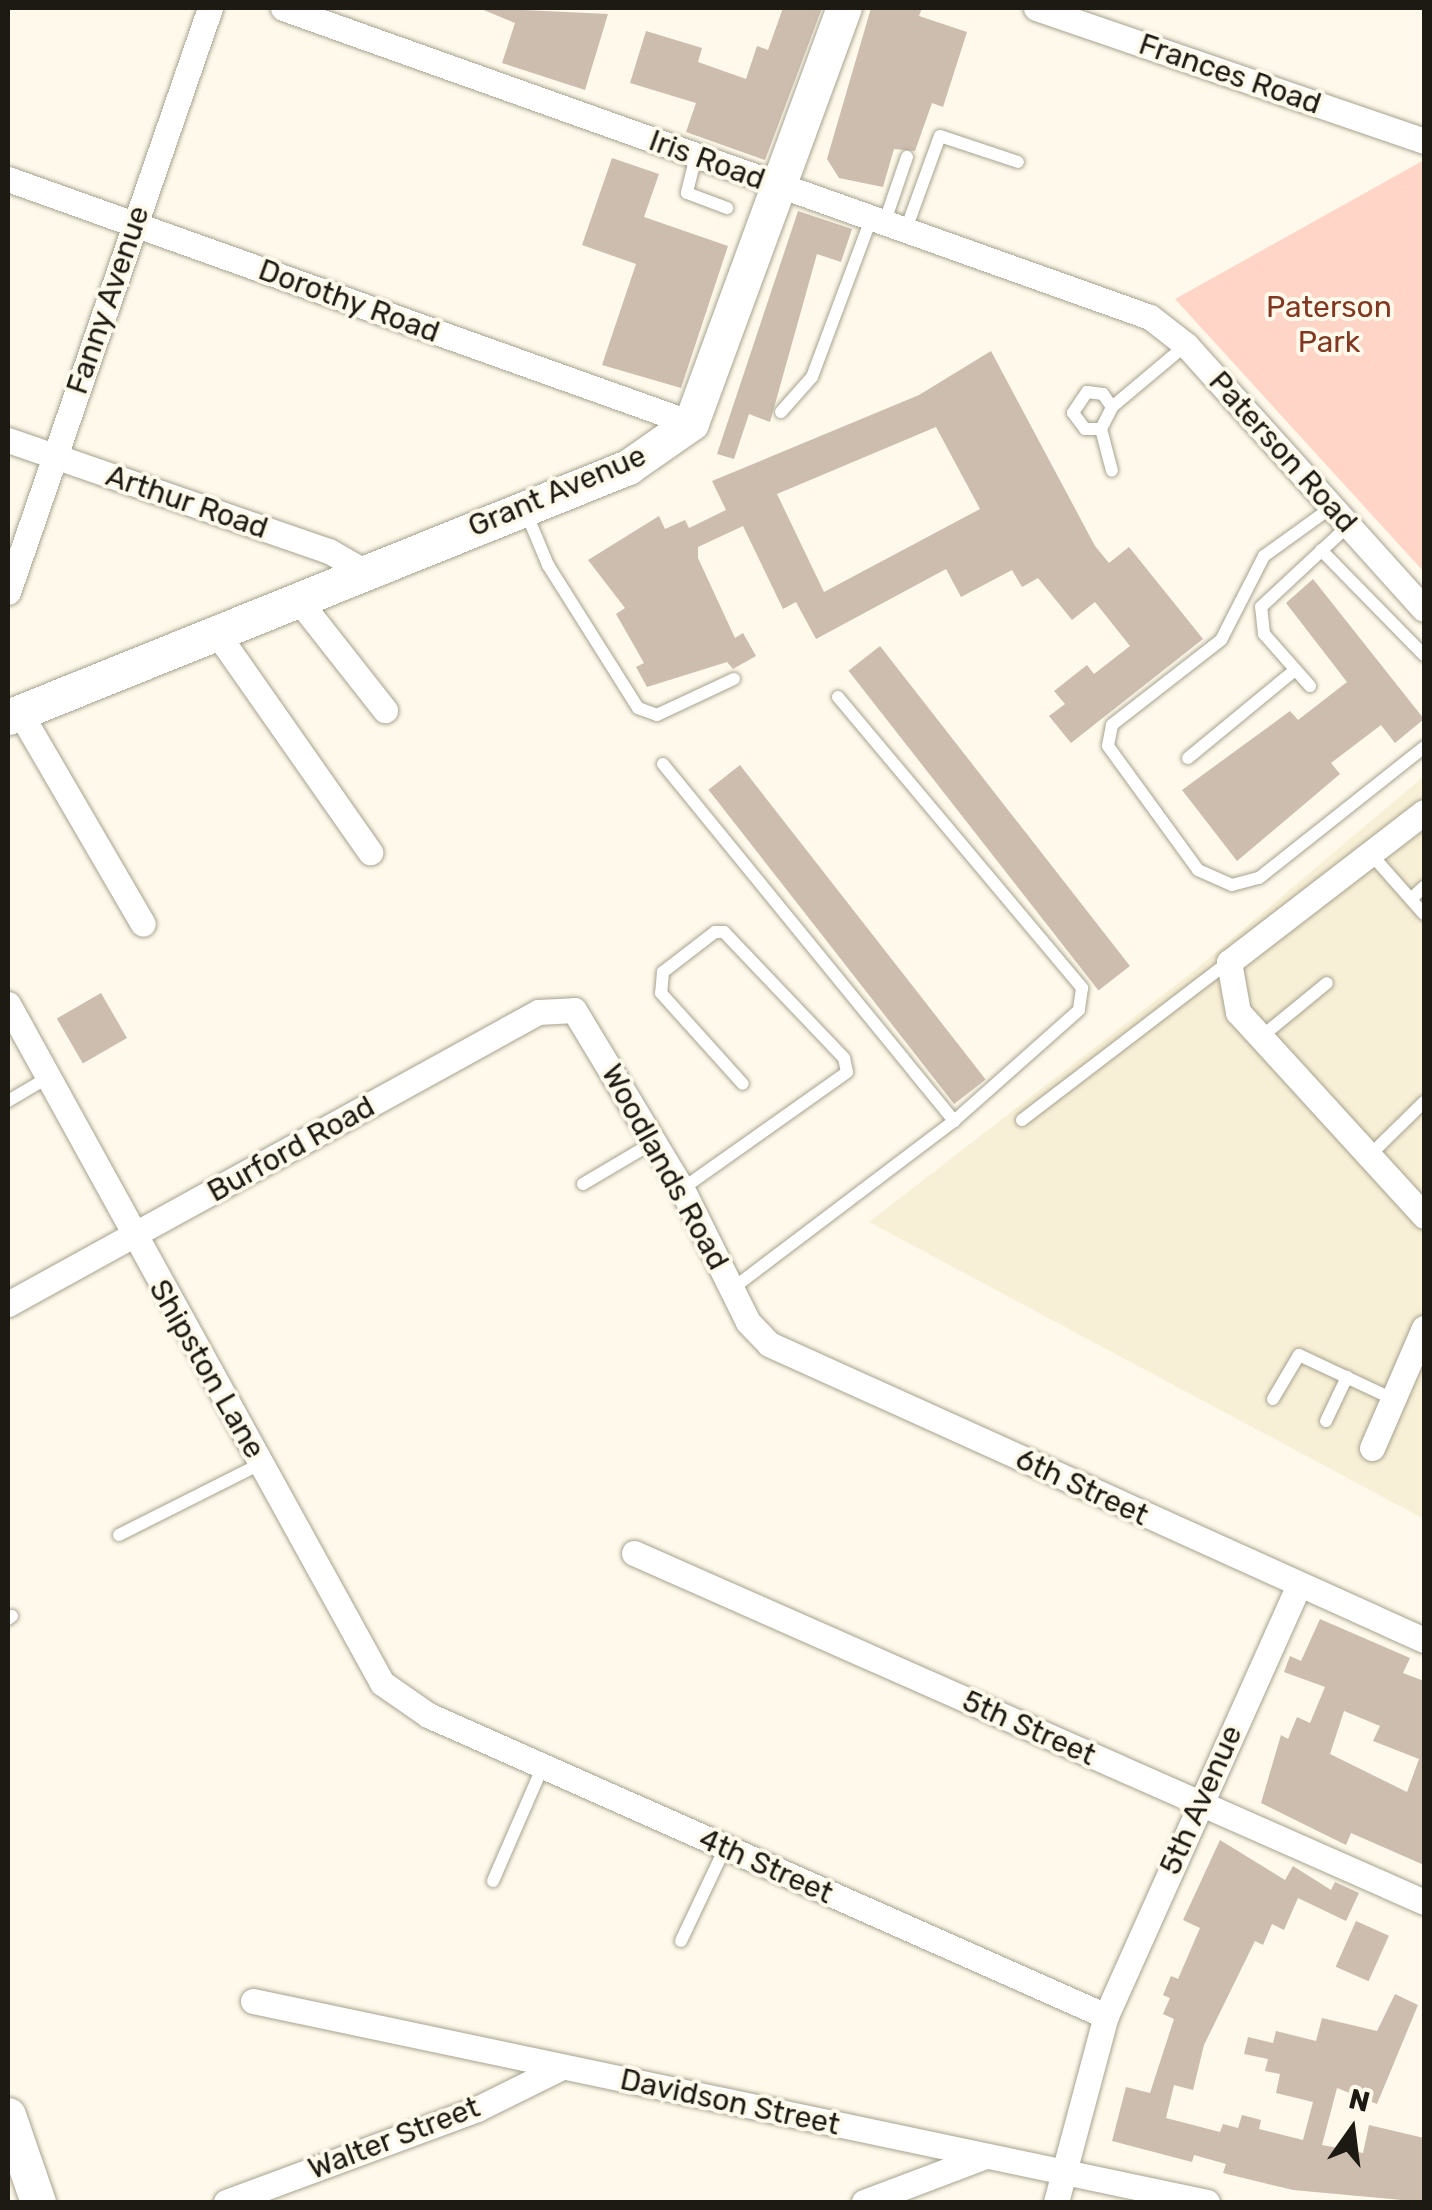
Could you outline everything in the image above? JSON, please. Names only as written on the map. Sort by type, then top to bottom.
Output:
[{"type":"street","name":"Fanny Avenue","points":[[8,592],[210,8]]},
{"type":"street","name":"Iris Road","points":[[283,8],[1132,309]]},
{"type":"street","points":[[691,423],[844,8]]},
{"type":"street","name":"Frances Road","points":[[1036,8],[1424,141]]},
{"type":"street","name":"Dorothy Road","points":[[8,179],[691,423]]},
{"type":"street","name":"Paterson Road","points":[[1132,309],[1186,345],[1424,609]]},
{"type":"street","name":"Grant Avenue","points":[[14,714],[296,597],[628,467],[691,423]]},
{"type":"street","name":"Arthur Road","points":[[8,440],[329,551],[363,571]]},
{"type":"street","points":[[296,597],[386,710]]},
{"type":"street","points":[[216,632],[370,852]]},
{"type":"street","points":[[14,714],[143,924]]},
{"type":"street","points":[[1424,812],[1229,962],[1238,1012],[1424,1216]]},
{"type":"street","name":"Shipston Lane","points":[[8,1004],[132,1238],[262,1463],[382,1683],[428,1715]]},
{"type":"street","name":"Burford Road","points":[[8,1304],[538,1012],[578,1013]]},
{"type":"street","name":"Woodlands Road","points":[[578,1013],[682,1188],[748,1322]]},
{"type":"street","name":"6th Street","points":[[748,1322],[795,1358],[1424,1640]]},
{"type":"street","points":[[1372,1448],[1393,1400],[1417,1365],[1424,1328]]},
{"type":"street","name":"5th Street","points":[[634,1554],[1424,1902]]},
{"type":"street","name":"5th Avenue","points":[[1056,2202],[1106,2016],[1299,1585]]},
{"type":"street","name":"4th Street","points":[[428,1715],[1106,2016]]},
{"type":"street","name":"Davidson Street","points":[[253,2001],[1208,2202]]},
{"type":"street","name":"Walter Street","points":[[226,2202],[477,2109],[560,2068]]},
{"type":"street","points":[[8,2115],[38,2202]]},
{"type":"street","points":[[864,2202],[983,2157]]},
{"type":"lane","points":[[781,412],[812,377],[887,225],[940,136],[1018,162]]},
{"type":"lane","points":[[696,156],[687,193],[727,208]]},
{"type":"lane","points":[[887,225],[907,157]]},
{"type":"lane","points":[[1112,471],[1101,429],[1112,406],[1186,345]]},
{"type":"lane","points":[[1101,429],[1077,422],[1075,402],[1092,391],[1112,406]]},
{"type":"lane","points":[[524,508],[548,565],[638,708],[657,715],[734,678]]},
{"type":"lane","points":[[1310,686],[1264,634],[1261,607],[1321,550],[1340,516]]},
{"type":"lane","points":[[1340,516],[1264,556],[1221,640],[1112,725],[1108,746],[1198,870],[1232,885],[1259,878],[1424,747]]},
{"type":"lane","points":[[1321,550],[1424,655]]},
{"type":"lane","points":[[1188,758],[1294,671]]},
{"type":"lane","points":[[732,1289],[954,1121],[1079,1010],[1082,988],[838,696]]},
{"type":"lane","points":[[663,764],[954,1121]]},
{"type":"lane","points":[[1370,853],[1424,914]]},
{"type":"lane","points":[[1411,898],[1424,887]]},
{"type":"lane","points":[[682,1188],[847,1072],[844,1058],[724,932],[715,932],[663,972],[661,993],[742,1084]]},
{"type":"lane","points":[[1022,1120],[1229,962]]},
{"type":"lane","points":[[1261,1038],[1327,983]]},
{"type":"lane","points":[[8,1101],[47,1078]]},
{"type":"lane","points":[[1369,1156],[1424,1102]]},
{"type":"lane","points":[[583,1184],[655,1141]]},
{"type":"lane","points":[[1273,1399],[1300,1356],[1393,1400]]},
{"type":"lane","points":[[1326,1420],[1347,1378]]},
{"type":"lane","points":[[119,1535],[262,1463]]},
{"type":"lane","points":[[493,1882],[542,1766]]},
{"type":"lane","points":[[681,1940],[725,1848]]},
{"type":"shaded area","points":[[1424,776],[1424,1519],[869,1222],[1195,970]]},
{"type":"green space","name":"Paterson Park","points":[[1424,160],[1424,572],[1175,299]]},
{"type":"building","points":[[479,8],[608,14],[585,90],[502,63],[515,23]]},
{"type":"building","points":[[783,8],[822,8],[765,160],[686,132],[696,103],[630,83],[646,31],[702,48],[698,62],[746,79],[757,46],[768,50]]},
{"type":"building","points":[[871,8],[922,8],[919,16],[967,32],[943,107],[932,103],[915,151],[894,149],[883,187],[839,178],[827,159]]},
{"type":"building","points":[[612,158],[659,174],[644,217],[728,246],[681,388],[602,365],[636,264],[582,245]]},
{"type":"building","points":[[798,211],[852,229],[841,262],[817,254],[770,422],[749,414],[734,459],[717,454]]},
{"type":"building","points":[[991,351],[1095,546],[1109,563],[1129,547],[1203,639],[1071,743],[1049,716],[1065,704],[1054,691],[1087,665],[1094,674],[1130,646],[1095,602],[1072,620],[1038,578],[1022,587],[1012,570],[961,597],[946,569],[816,639],[796,602],[783,609],[743,526],[698,547],[698,558],[735,638],[743,633],[756,656],[733,669],[727,662],[647,687],[636,667],[644,663],[616,614],[625,608],[588,560],[659,516],[665,529],[685,520],[689,528],[726,510],[712,481],[919,395]],"holes":[[[936,427],[980,509],[824,592],[777,494]]]},
{"type":"building","points":[[1313,579],[1424,719],[1395,743],[1381,725],[1331,763],[1340,774],[1237,861],[1182,790],[1290,711],[1298,720],[1347,682],[1286,603]]},
{"type":"building","points":[[880,646],[1130,966],[1098,991],[848,671]]},
{"type":"building","points":[[740,765],[986,1079],[954,1104],[708,790]]},
{"type":"building","points":[[101,993],[127,1038],[83,1064],[57,1018]]},
{"type":"building","points":[[1320,1619],[1410,1658],[1403,1673],[1424,1681],[1424,1865],[1351,1833],[1346,1845],[1261,1803],[1281,1735],[1288,1739],[1297,1717],[1310,1723],[1325,1687],[1284,1672],[1290,1656],[1301,1661]],"holes":[[[1344,1711],[1380,1726],[1373,1741],[1419,1759],[1407,1792],[1330,1754]]]},
{"type":"building","points":[[1220,1840],[1285,1880],[1293,1866],[1331,1890],[1335,1882],[1359,1893],[1346,1921],[1298,1898],[1284,1930],[1272,1924],[1263,1945],[1255,1941],[1204,2045],[1193,2090],[1174,2085],[1166,2118],[1220,2132],[1223,2124],[1238,2128],[1242,2115],[1261,2120],[1259,2129],[1303,2140],[1313,2102],[1276,2093],[1280,2074],[1265,2071],[1268,2059],[1244,2054],[1248,2037],[1273,2043],[1276,2031],[1316,2041],[1322,2018],[1377,2031],[1395,1994],[1418,2005],[1377,2104],[1337,2088],[1322,2145],[1363,2153],[1369,2125],[1424,2138],[1424,2202],[1293,2190],[1223,2173],[1226,2164],[1194,2155],[1192,2162],[1112,2141],[1126,2087],[1150,2093],[1174,2019],[1163,2014],[1170,1998],[1163,1995],[1171,1976],[1178,1979],[1200,1928],[1183,1920]]},
{"type":"building","points":[[1356,1921],[1389,1936],[1369,1981],[1336,1967]]}]
